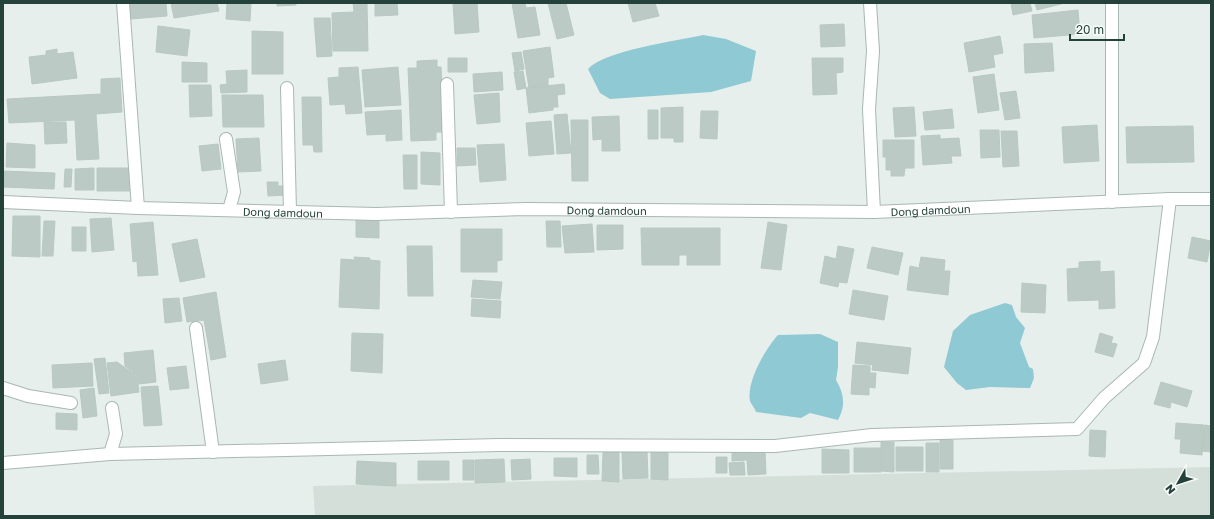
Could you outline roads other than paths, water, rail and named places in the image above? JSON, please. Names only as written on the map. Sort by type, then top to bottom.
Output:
[{"type":"street","points":[[123,3],[138,208]]},
{"type":"street","points":[[870,3],[873,50],[869,109],[874,212]]},
{"type":"street","points":[[1112,3],[1112,202]]},
{"type":"street","points":[[446,84],[451,212]]},
{"type":"street","points":[[287,88],[290,212]]},
{"type":"street","points":[[226,139],[234,192],[229,210]]},
{"type":"street","points":[[3,464],[110,454],[498,445],[775,446],[872,435],[1077,429],[1104,398],[1144,363],[1153,337],[1170,199]]},
{"type":"street","name":"Dong damdoun","points":[[3,202],[138,208],[376,214],[526,209],[874,212],[1170,199],[1211,199]]},
{"type":"street","points":[[196,328],[213,452]]},
{"type":"street","points":[[3,388],[28,396],[71,403]]},
{"type":"street","points":[[110,454],[116,434],[112,408]]},
{"type":"water","points":[[703,35],[726,39],[756,51],[751,81],[711,92],[610,99],[600,93],[588,69],[597,62],[625,51]]},
{"type":"water","points":[[1005,303],[1012,305],[1016,317],[1025,328],[1020,343],[1029,367],[1033,369],[1034,378],[1030,388],[990,387],[966,390],[957,383],[944,367],[953,331],[970,315]]},
{"type":"water","points":[[820,334],[838,342],[838,367],[836,380],[841,390],[843,405],[841,415],[838,420],[810,413],[801,418],[756,412],[750,401],[751,384],[758,366],[773,341],[778,335]]}]
